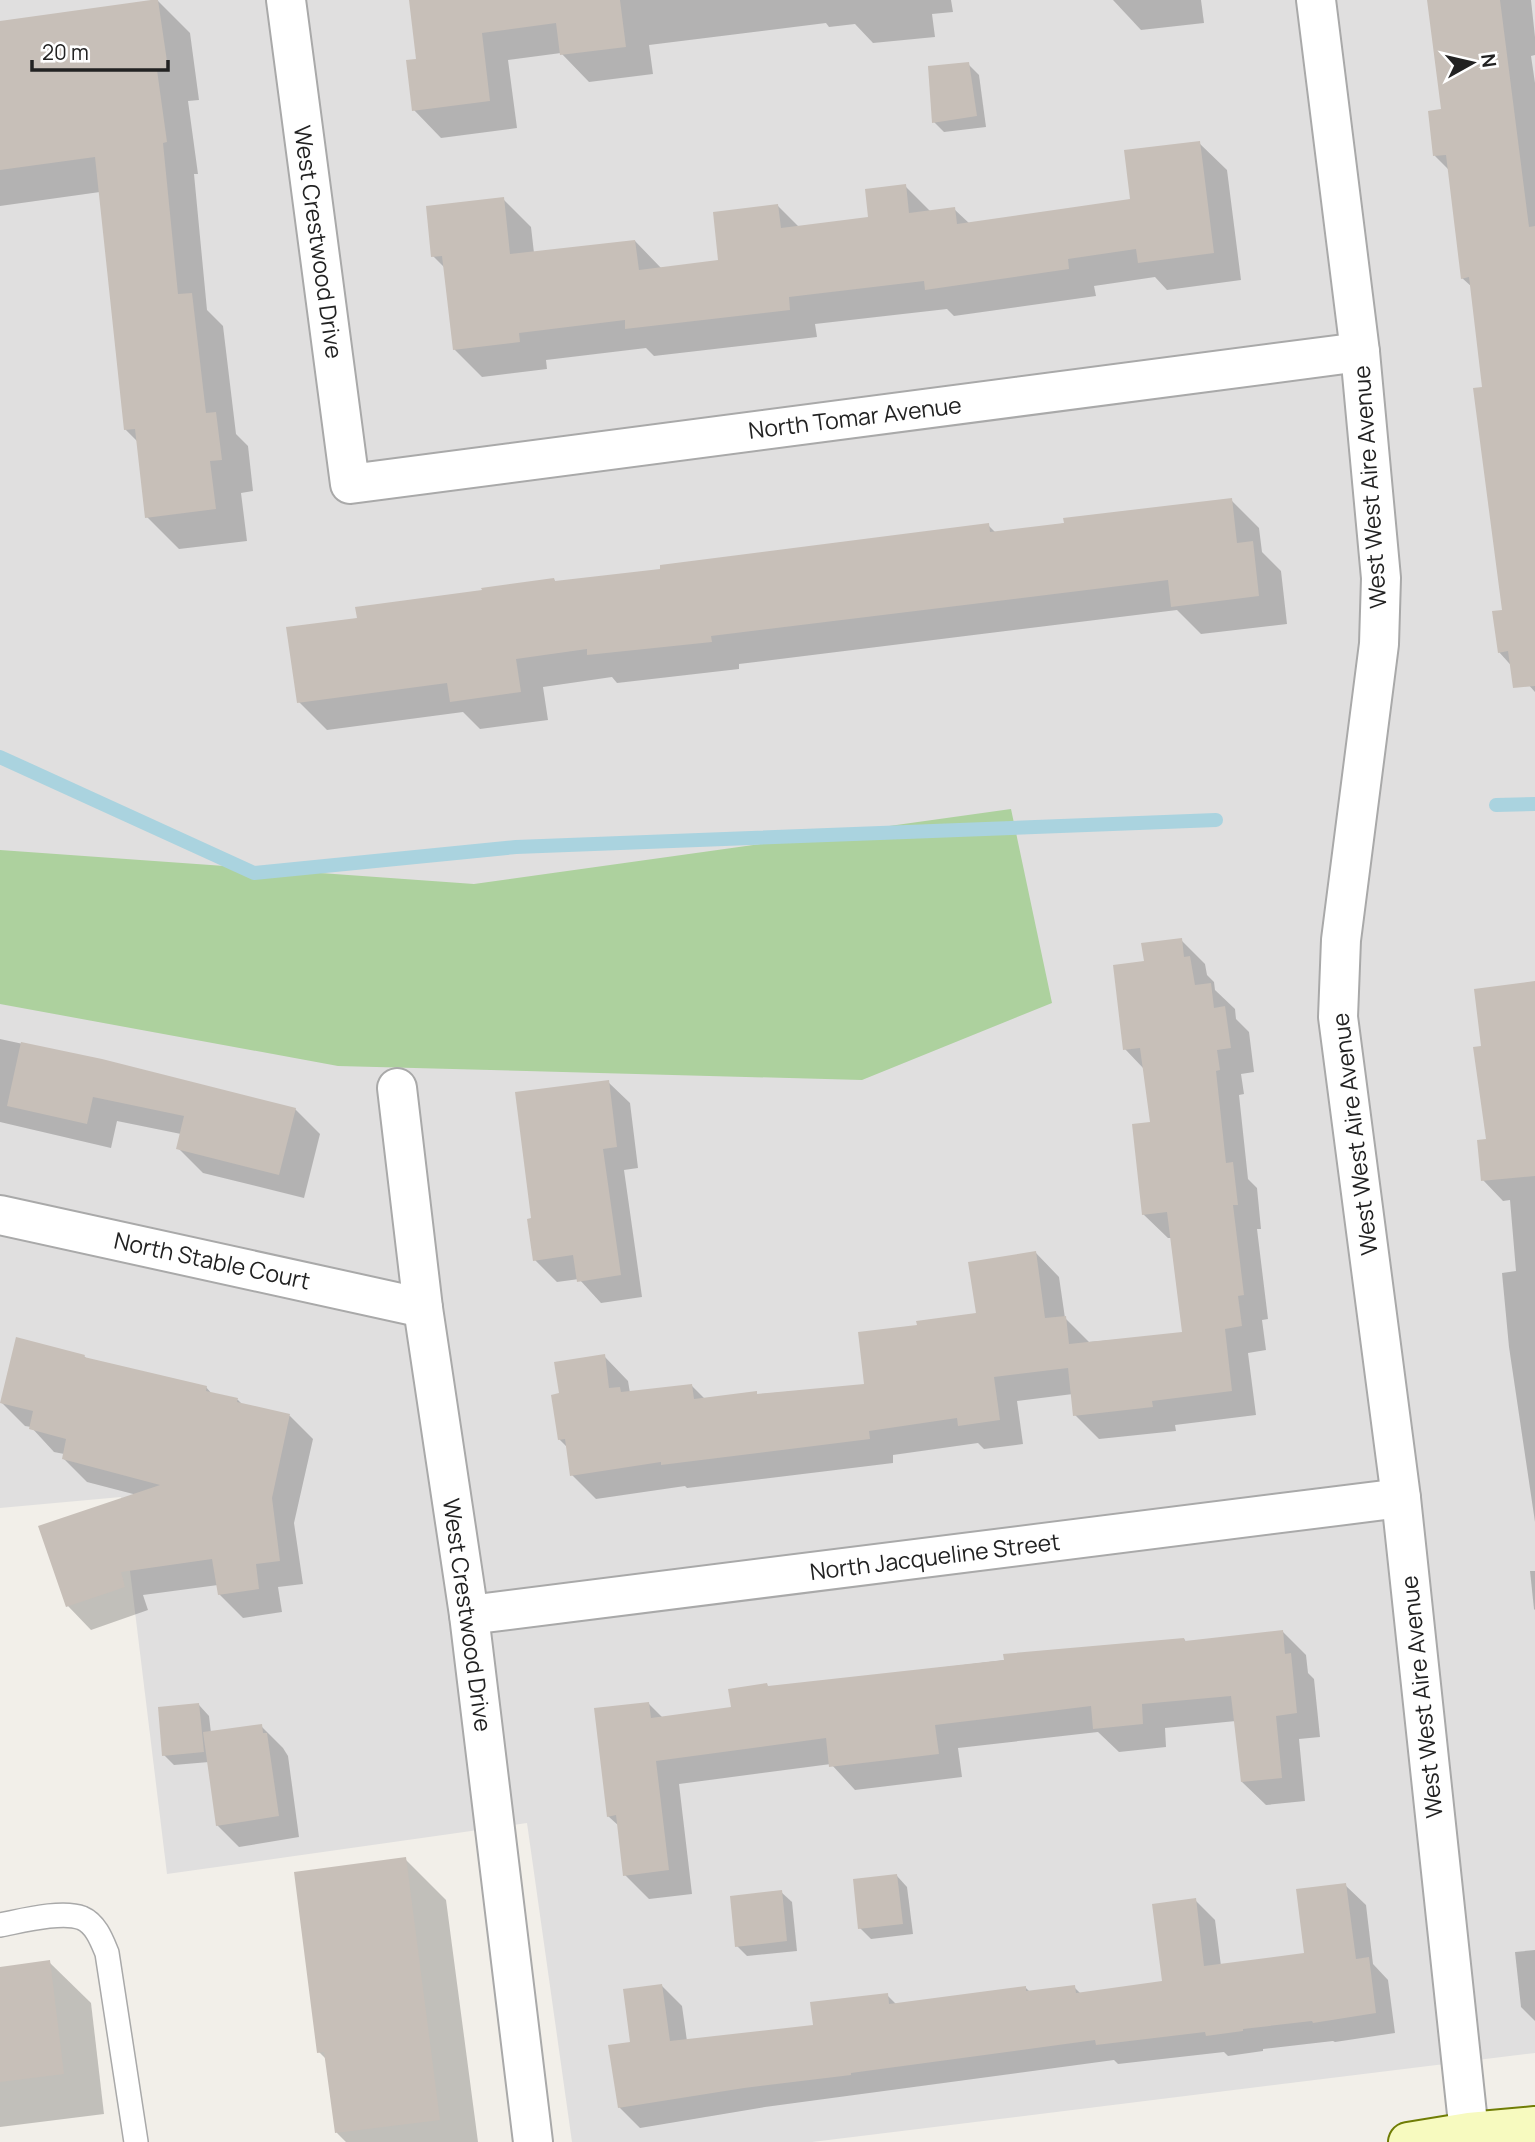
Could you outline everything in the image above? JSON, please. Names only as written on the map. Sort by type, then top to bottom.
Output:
[{"type":"main road","points":[[1408,2142],[1470,2137],[1535,2126]]},
{"type":"street","name":"West Crestwood Drive","points":[[286,0],[351,484]]},
{"type":"street","name":"West West Aire Avenue","points":[[1316,0],[1360,352],[1381,578],[1380,644],[1341,940],[1338,1017],[1401,1498],[1470,2137]]},
{"type":"street","name":"North Tomar Avenue","points":[[351,484],[1360,352]]},
{"type":"street","name":"West Crestwood Drive","points":[[397,1088],[423,1308],[469,1615],[533,2142]]},
{"type":"street","name":"North Stable Court","points":[[0,1215],[423,1308]]},
{"type":"street","name":"North Jacqueline Street","points":[[469,1615],[1401,1498]]},
{"type":"lane","points":[[0,1925],[58,1915],[82,1918],[99,1934],[107,1953],[136,2142]]},
{"type":"shaded area","points":[[0,0],[1535,0],[1535,2053],[812,2142],[572,2142],[527,1823],[167,1874],[121,1497],[0,1508]]},
{"type":"green space","points":[[1011,809],[1052,1003],[862,1080],[338,1066],[0,1004],[0,850],[474,884]]},
{"type":"building","points":[[158,0],[168,68],[157,70],[167,142],[163,143],[178,294],[192,293],[206,413],[216,412],[222,460],[210,461],[216,509],[145,518],[135,429],[124,430],[95,157],[0,170],[0,21]]},
{"type":"building","points":[[409,0],[620,0],[626,47],[560,55],[556,23],[482,33],[490,101],[412,111],[406,60],[416,59]]},
{"type":"building","points":[[1427,0],[1500,0],[1529,227],[1535,226],[1535,686],[1513,688],[1508,651],[1498,653],[1492,611],[1502,610],[1473,388],[1482,387],[1469,277],[1461,279],[1446,155],[1433,156],[1428,111],[1441,109]]},
{"type":"building","points":[[969,62],[977,116],[932,123],[928,66]]},
{"type":"building","points":[[1200,141],[1214,253],[1138,263],[1136,249],[1068,259],[1069,269],[925,290],[924,281],[789,297],[790,310],[625,329],[625,320],[519,333],[520,342],[453,350],[442,256],[431,257],[426,206],[504,197],[510,254],[635,240],[639,270],[718,260],[713,212],[778,204],[781,228],[868,217],[865,189],[906,184],[909,213],[955,207],[957,224],[1130,199],[1124,150]]},
{"type":"building","points":[[1232,498],[1237,543],[1253,541],[1259,596],[1171,607],[1168,580],[711,636],[712,642],[587,655],[587,649],[516,659],[521,692],[450,702],[447,683],[297,703],[286,627],[357,618],[355,607],[554,578],[555,581],[660,569],[660,565],[989,523],[990,532],[1064,523],[1063,518]]},
{"type":"building","points":[[1182,938],[1184,957],[1190,956],[1195,985],[1211,983],[1214,1008],[1225,1006],[1231,1048],[1217,1050],[1220,1070],[1216,1071],[1226,1163],[1233,1162],[1238,1205],[1233,1205],[1244,1295],[1238,1296],[1242,1326],[1225,1329],[1232,1391],[1152,1401],[1153,1407],[1073,1416],[1068,1368],[994,1377],[1000,1420],[958,1426],[957,1418],[869,1431],[870,1439],[661,1465],[661,1462],[570,1476],[565,1439],[558,1440],[551,1395],[559,1393],[554,1362],[605,1354],[609,1388],[620,1387],[621,1392],[692,1384],[694,1399],[757,1391],[757,1394],[864,1384],[858,1332],[917,1325],[916,1321],[976,1313],[968,1262],[1036,1251],[1045,1318],[1066,1316],[1069,1344],[1182,1332],[1167,1212],[1142,1215],[1132,1124],[1150,1122],[1140,1048],[1123,1050],[1113,965],[1144,961],[1141,943]]},
{"type":"building","points":[[1535,981],[1535,1176],[1481,1181],[1477,1140],[1486,1139],[1473,1047],[1481,1046],[1474,989]]},
{"type":"building","points":[[21,1042],[102,1059],[296,1108],[279,1175],[176,1149],[184,1116],[93,1097],[87,1124],[7,1106]]},
{"type":"building","points":[[609,1080],[617,1147],[603,1149],[621,1275],[577,1282],[573,1255],[533,1261],[527,1219],[531,1218],[515,1092]]},
{"type":"building","points":[[16,1337],[85,1355],[84,1357],[207,1386],[206,1391],[238,1398],[237,1402],[290,1414],[272,1498],[280,1561],[256,1564],[259,1589],[218,1595],[212,1559],[121,1572],[125,1587],[66,1607],[38,1526],[160,1485],[62,1459],[66,1439],[29,1429],[33,1411],[0,1403]]},
{"type":"building","points":[[1283,1630],[1285,1654],[1291,1653],[1297,1713],[1276,1716],[1282,1778],[1241,1782],[1231,1696],[1142,1704],[1143,1724],[1093,1729],[1091,1706],[935,1725],[939,1754],[829,1767],[826,1738],[656,1761],[669,1870],[623,1876],[616,1815],[607,1817],[594,1708],[649,1702],[651,1718],[731,1707],[728,1689],[767,1683],[768,1686],[1004,1660],[1003,1654],[1184,1638],[1185,1641]]},
{"type":"building","points":[[199,1703],[204,1752],[162,1756],[158,1707]]},
{"type":"building","points":[[262,1724],[263,1733],[267,1733],[279,1816],[216,1826],[203,1732]]},
{"type":"building","points":[[406,1857],[440,2120],[335,2133],[324,2052],[317,2053],[294,1872]]},
{"type":"building","points":[[897,1874],[903,1924],[858,1929],[853,1879]]},
{"type":"building","points":[[1346,1883],[1356,1959],[1369,1957],[1376,2013],[1206,2036],[1205,2032],[1096,2045],[1095,2040],[618,2108],[608,2045],[630,2042],[623,1989],[662,1984],[670,2041],[813,2025],[810,2002],[888,1993],[889,2004],[1026,1986],[1026,1991],[1075,1985],[1076,1993],[1162,1981],[1152,1904],[1196,1898],[1204,1966],[1304,1953],[1296,1889]]},
{"type":"building","points":[[782,1890],[787,1941],[735,1947],[730,1896]]},
{"type":"building","points":[[50,1960],[64,2074],[0,2082],[0,1967]]},
{"type":"waterway","points":[[0,757],[254,873],[516,847],[1216,820]]},
{"type":"waterway","points":[[1496,805],[1535,804]]}]
